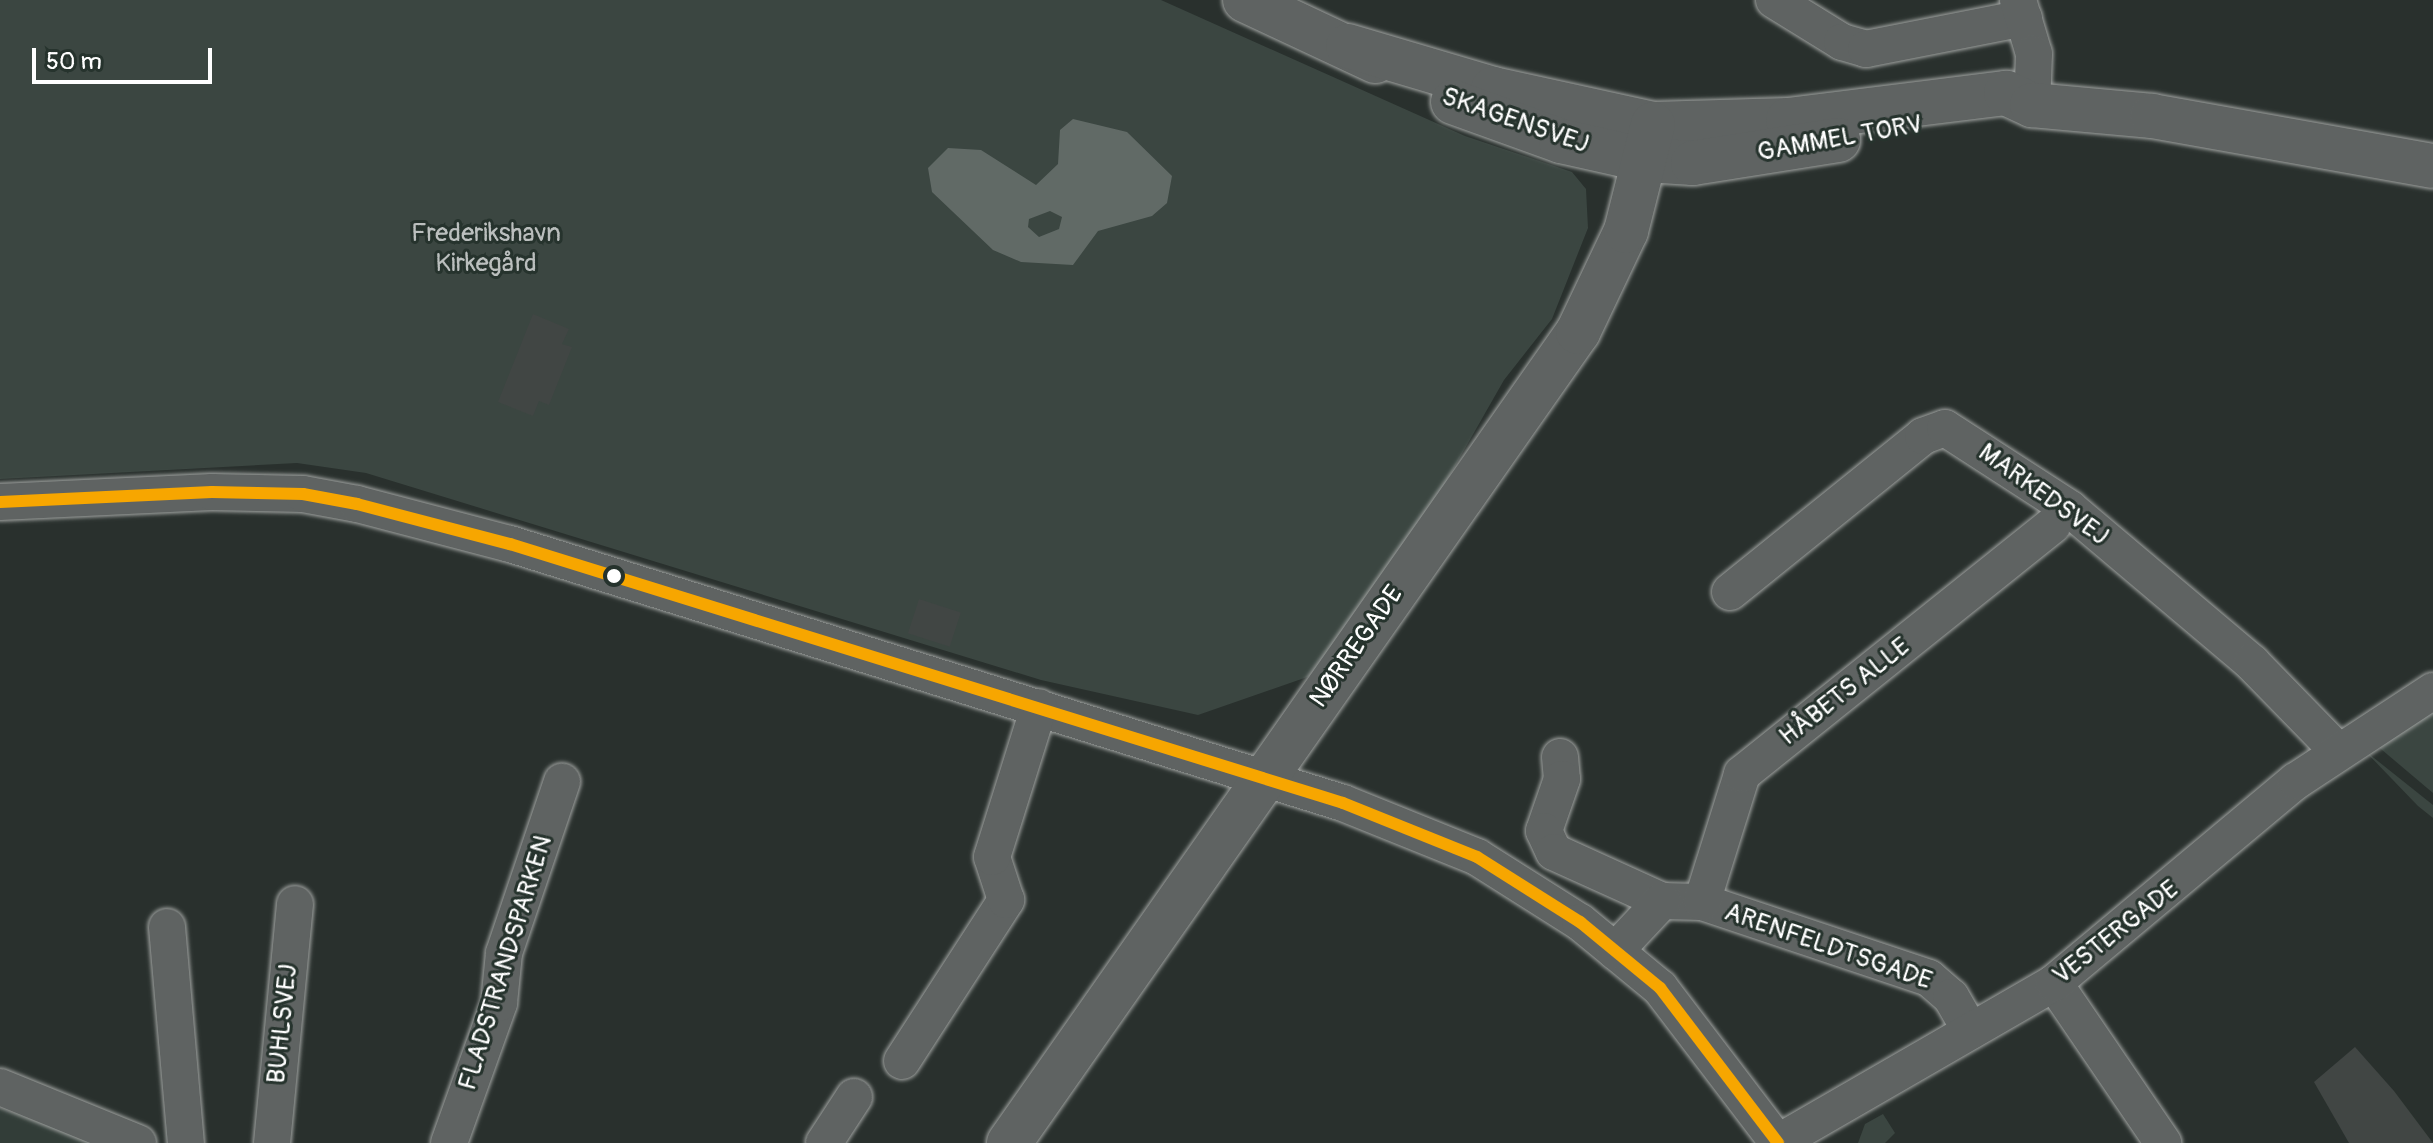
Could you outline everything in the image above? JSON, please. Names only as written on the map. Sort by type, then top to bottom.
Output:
[{"type":"main road","name":"SKAGENSVEJ","points":[[1245,0],[1348,46],[1493,89],[1649,142]]},
{"type":"main road","name":"GAMMEL TORV","points":[[1649,142],[1693,163],[1997,117],[2032,105],[2168,119],[2422,168]]},
{"type":"main road","name":"NØRREGADE","points":[[1009,1143],[1578,332],[1610,274],[1649,142]]},
{"type":"street","points":[[1774,0],[1842,42],[1866,49],[2021,9],[2034,54],[2032,105]]},
{"type":"street","name":"MARKEDSVEJ","points":[[1730,592],[1923,436],[1945,428],[2070,509],[2252,663],[2337,750]]},
{"type":"street","points":[[0,502],[212,492],[303,494],[357,504],[510,544],[1266,778],[1477,857],[1615,951],[1676,1006],[1778,1143]]},
{"type":"street","name":"HÅBETS ALLE","points":[[1702,902],[1742,774],[2053,525]]},
{"type":"street","name":"VESTERGADE","points":[[1778,1143],[2054,983],[2337,750],[2433,691]]},
{"type":"street","points":[[902,1061],[1006,900],[992,857],[1039,707]]},
{"type":"street","name":"ARENFELDTSGADE","points":[[1560,757],[1562,779],[1544,831],[1547,846],[1662,901],[1702,902],[1929,978],[1951,997],[1971,1031]]},
{"type":"street","name":"FLADSTRANDSPARKEN","points":[[449,1143],[499,1003],[504,953],[562,782]]},
{"type":"street","points":[[1615,951],[1662,901]]},
{"type":"street","name":"BUHLSVEJ","points":[[272,1143],[295,904]]},
{"type":"street","points":[[167,927],[186,1143]]},
{"type":"street","points":[[2054,983],[2163,1143]]},
{"type":"street","points":[[0,1087],[138,1143]]},
{"type":"street","points":[[824,1143],[854,1097]]},
{"type":"shaded area","points":[[1073,119],[1127,132],[1172,176],[1167,203],[1152,216],[1098,231],[1073,265],[1021,262],[993,250],[932,192],[928,168],[948,148],[981,150],[1036,185],[1058,164],[1060,130]],"holes":[[[1050,211],[1062,217],[1059,229],[1039,237],[1028,227],[1029,219]]]},
{"type":"shaded area","points":[[0,1108],[96,1143],[0,1143]]},
{"type":"green space","name":"Frederikshavn Kirkegård","points":[[0,0],[1161,0],[1465,136],[1572,172],[1586,189],[1588,228],[1552,319],[1504,380],[1443,487],[1313,675],[1198,715],[1041,680],[366,473],[297,463],[0,479]]},
{"type":"green space","points":[[2433,711],[2433,793],[2375,744]]},
{"type":"green space","points":[[2364,750],[2433,805],[2433,818],[2418,806]]},
{"type":"green space","points":[[1883,1114],[1895,1133],[1885,1143],[1858,1143],[1865,1124]]},
{"type":"building","points":[[533,314],[569,329],[562,344],[572,347],[549,405],[539,401],[533,416],[498,402]]},
{"type":"building","points":[[919,599],[961,613],[950,647],[908,633]]},
{"type":"building","points":[[2355,1047],[2394,1091],[2433,1143],[2349,1143],[2314,1082]]},
{"type":"transit line","points":[[0,502],[212,492],[303,494],[357,504],[510,544],[1343,803],[1477,857],[1580,922],[1660,988],[1778,1143]]}]
